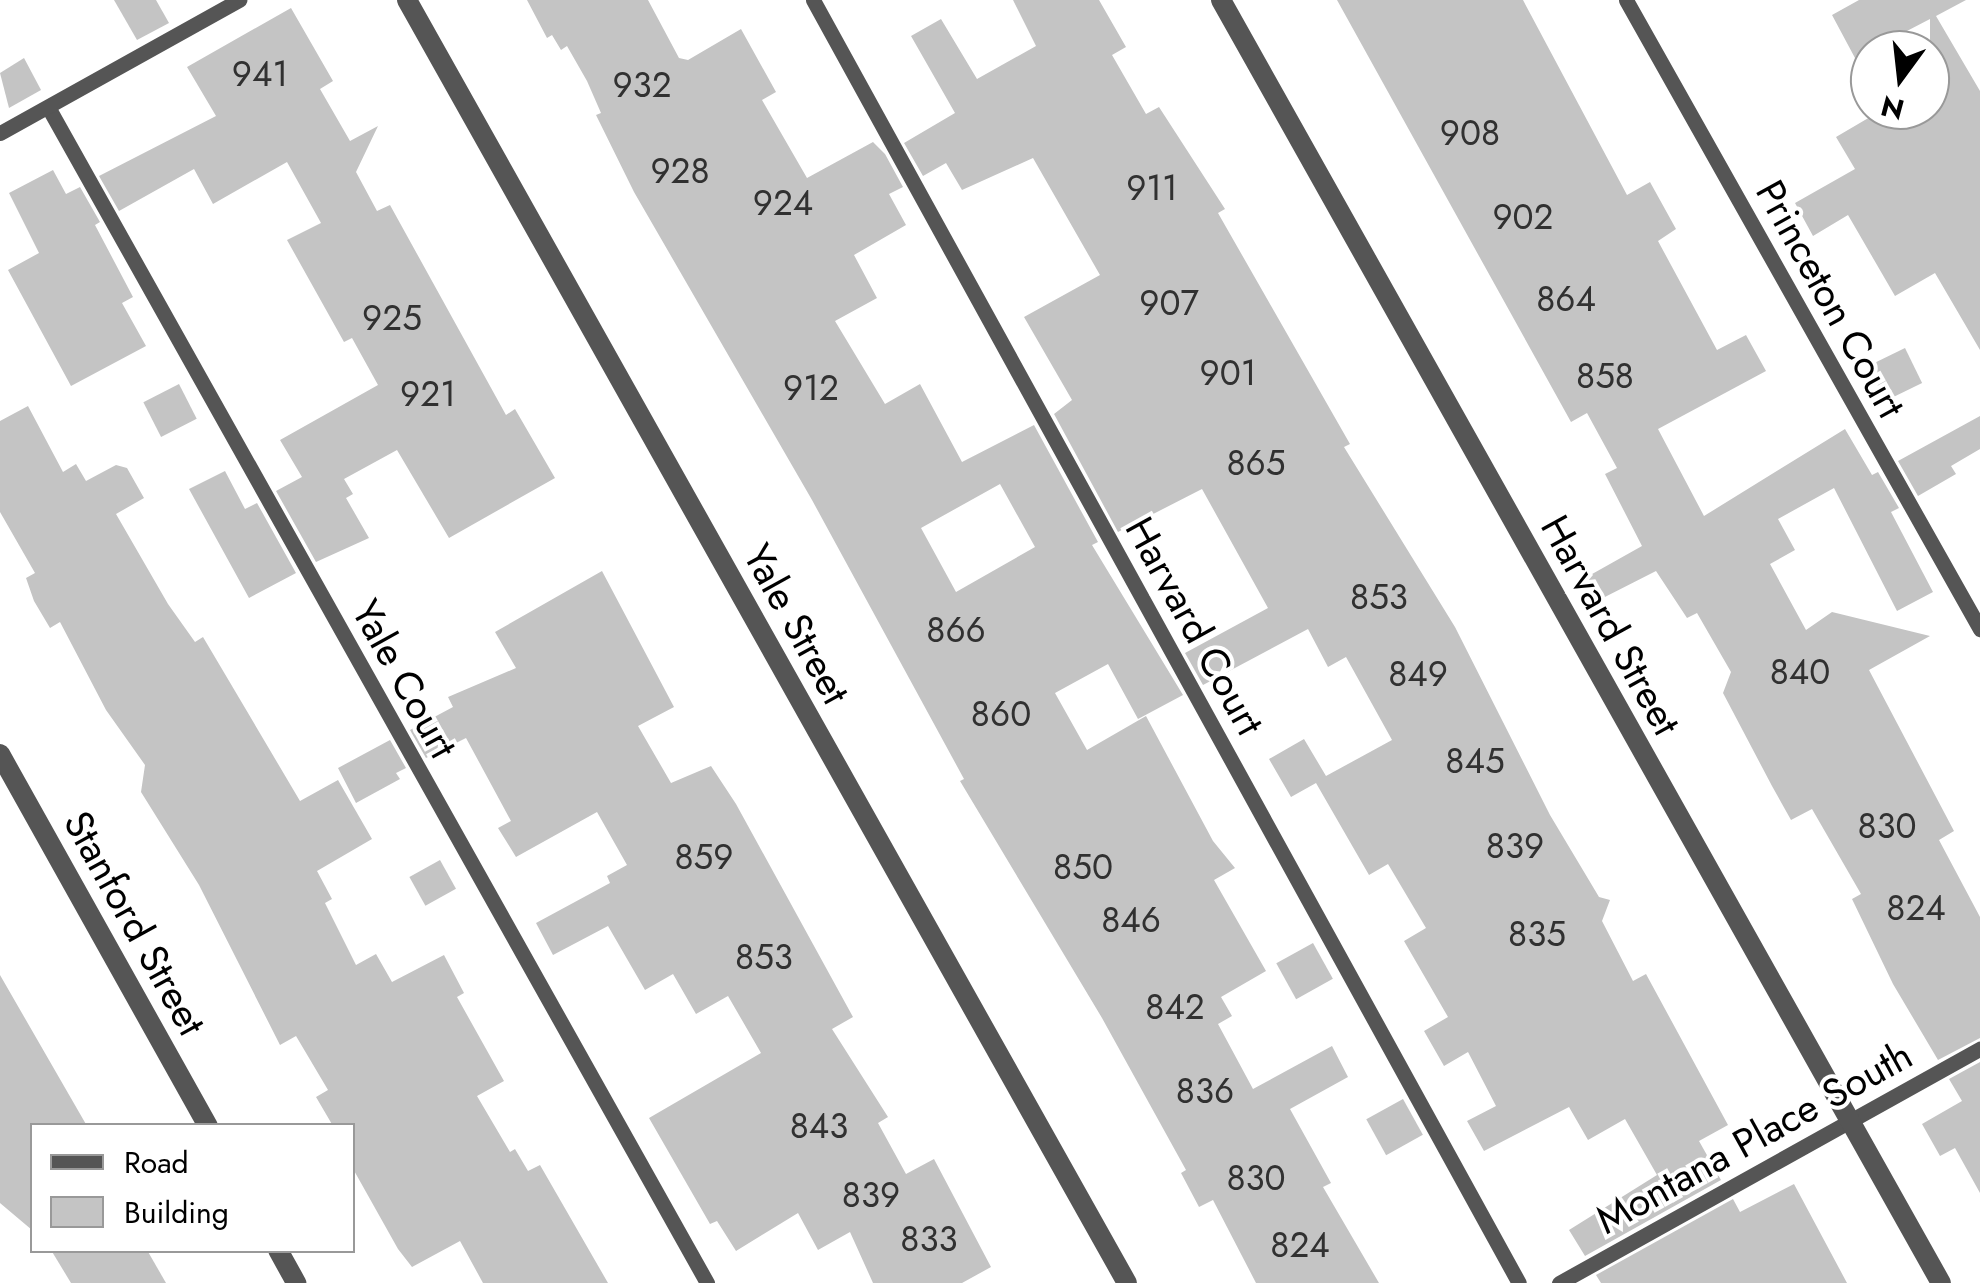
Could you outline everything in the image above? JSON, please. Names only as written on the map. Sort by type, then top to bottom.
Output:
[{"type":"street","name":"Yale Street","points":[[407,0],[1126,1283]]},
{"type":"street","name":"Harvard Street","points":[[1221,0],[1941,1283]]},
{"type":"street","name":"Stanford Street","points":[[0,754],[206,1123]]},
{"type":"street","points":[[280,1253],[296,1283]]},
{"type":"lane","points":[[0,134],[239,0]]},
{"type":"lane","name":"Harvard Court","points":[[813,0],[1519,1283]]},
{"type":"lane","name":"Princeton Court","points":[[1626,0],[1980,629]]},
{"type":"lane","name":"Yale Court","points":[[48,107],[706,1283]]},
{"type":"lane","name":"Montana Place South","points":[[1559,1283],[1980,1048]]},
{"type":"building","points":[[114,0],[156,0],[169,23],[137,40]]},
{"type":"building","points":[[527,0],[648,0],[679,58],[688,60],[741,29],[776,92],[762,100],[807,178],[873,142],[885,154],[903,187],[889,194],[906,225],[854,255],[877,298],[835,321],[885,404],[920,384],[962,462],[1034,425],[1098,542],[1092,545],[1183,695],[1138,719],[1108,664],[1055,693],[1087,750],[1146,716],[1213,841],[1235,868],[1214,880],[1266,971],[1221,997],[1232,1016],[1218,1024],[1253,1089],[1332,1046],[1348,1077],[1290,1109],[1331,1183],[1323,1187],[1379,1283],[1256,1283],[1213,1200],[1199,1207],[1181,1173],[1186,1170],[1102,1018],[960,781],[964,779],[812,500],[634,192],[596,115],[601,113],[587,81],[567,46],[561,50],[552,35],[547,38]],"holes":[[[1000,484],[1035,547],[956,592],[921,528]]]},
{"type":"building","points":[[1013,0],[1099,0],[1126,47],[1112,55],[1146,114],[1159,107],[1225,209],[1218,213],[1350,444],[1344,447],[1455,627],[1550,815],[1599,897],[1610,900],[1602,921],[1633,981],[1646,974],[1728,1125],[1699,1141],[1721,1180],[1585,1256],[1569,1230],[1657,1175],[1625,1119],[1588,1140],[1569,1107],[1484,1151],[1467,1121],[1496,1106],[1468,1052],[1444,1066],[1424,1031],[1448,1017],[1404,941],[1426,928],[1388,864],[1369,875],[1316,783],[1291,797],[1269,759],[1304,739],[1326,776],[1392,740],[1346,657],[1328,667],[1308,629],[1203,685],[1185,653],[1268,608],[1202,489],[1118,532],[1054,414],[1072,400],[1024,317],[1100,275],[1033,158],[962,190],[946,163],[923,176],[904,143],[955,113],[911,36],[941,19],[977,79],[1036,46]]},
{"type":"building","points":[[1337,0],[1523,0],[1627,195],[1650,182],[1676,229],[1658,241],[1717,350],[1746,335],[1766,371],[1658,429],[1704,516],[1845,429],[1872,475],[1878,472],[1899,508],[1891,512],[1933,592],[1897,611],[1834,488],[1778,519],[1795,550],[1770,564],[1806,630],[1832,612],[1930,636],[1869,670],[1954,831],[1939,840],[1980,917],[1980,1038],[1938,1060],[1893,984],[1852,899],[1861,894],[1812,809],[1791,820],[1772,786],[1723,693],[1731,672],[1697,613],[1687,618],[1656,571],[1597,601],[1585,578],[1642,546],[1605,474],[1617,468],[1587,413],[1571,422]]},
{"type":"building","points":[[1859,0],[1966,0],[1936,16],[1944,30],[1930,30],[1930,19],[1909,30],[1850,30],[1850,49],[1832,15]]},
{"type":"building","points":[[291,8],[333,81],[320,89],[350,141],[378,126],[356,172],[377,211],[390,205],[506,415],[515,409],[555,478],[449,538],[397,450],[344,479],[353,494],[346,498],[369,538],[316,562],[276,491],[302,477],[280,440],[378,385],[352,338],[344,342],[287,240],[321,223],[287,162],[213,204],[194,169],[119,211],[99,176],[216,116],[187,67]]},
{"type":"building","points":[[1950,40],[1980,91],[1980,350],[1935,273],[1895,296],[1848,215],[1813,236],[1795,203],[1855,169],[1836,137],[1850,129],[1950,130]]},
{"type":"building","points":[[24,58],[41,90],[9,108],[0,73]]},
{"type":"building","points":[[53,170],[66,194],[80,187],[100,222],[95,225],[133,297],[122,303],[146,346],[71,386],[8,270],[39,253],[9,193]]},
{"type":"building","points":[[1905,348],[1922,383],[1885,401],[1868,366]]},
{"type":"building","points":[[179,384],[197,419],[161,437],[143,402]]},
{"type":"building","points":[[28,406],[63,472],[76,464],[86,481],[116,465],[127,468],[144,498],[116,514],[168,604],[195,642],[203,637],[300,801],[338,780],[372,839],[317,871],[332,899],[325,903],[356,965],[376,954],[392,982],[444,955],[464,993],[457,997],[504,1081],[477,1096],[510,1152],[515,1149],[528,1171],[540,1165],[608,1283],[483,1283],[460,1241],[412,1267],[398,1249],[355,1172],[355,1123],[331,1123],[316,1097],[328,1090],[296,1036],[280,1045],[199,885],[141,792],[145,765],[106,710],[60,622],[50,628],[34,601],[26,578],[35,573],[0,512],[0,421]]},
{"type":"building","points":[[1980,416],[1980,449],[1951,466],[1956,474],[1918,496],[1898,461]]},
{"type":"building","points":[[225,471],[245,509],[257,503],[296,573],[249,598],[189,489]]},
{"type":"building","points":[[602,571],[674,707],[638,726],[671,783],[711,766],[736,804],[853,1017],[832,1029],[888,1117],[878,1123],[906,1174],[934,1159],[991,1267],[962,1283],[873,1283],[850,1232],[818,1250],[798,1213],[736,1251],[717,1221],[710,1224],[649,1118],[761,1053],[728,996],[696,1014],[673,974],[645,990],[608,926],[553,955],[536,923],[610,883],[607,876],[627,865],[597,812],[516,857],[498,828],[511,821],[466,738],[426,758],[410,730],[453,707],[448,697],[516,668],[495,632]]},
{"type":"building","points":[[390,740],[406,768],[396,773],[400,779],[356,803],[338,768]]},
{"type":"building","points":[[440,860],[456,889],[425,906],[409,877]]},
{"type":"building","points":[[1313,943],[1333,979],[1296,999],[1276,963]]},
{"type":"building","points":[[0,975],[85,1123],[30,1123],[30,1228],[0,1203]]},
{"type":"building","points":[[1980,1062],[1980,1193],[1955,1148],[1940,1156],[1922,1124],[1962,1101],[1949,1079]]},
{"type":"building","points":[[1403,1099],[1423,1135],[1386,1155],[1366,1119]]},
{"type":"building","points":[[1794,1184],[1847,1283],[1601,1283],[1596,1275],[1733,1199],[1740,1212]]},
{"type":"building","points":[[53,1253],[149,1253],[166,1283],[71,1283]]}]
